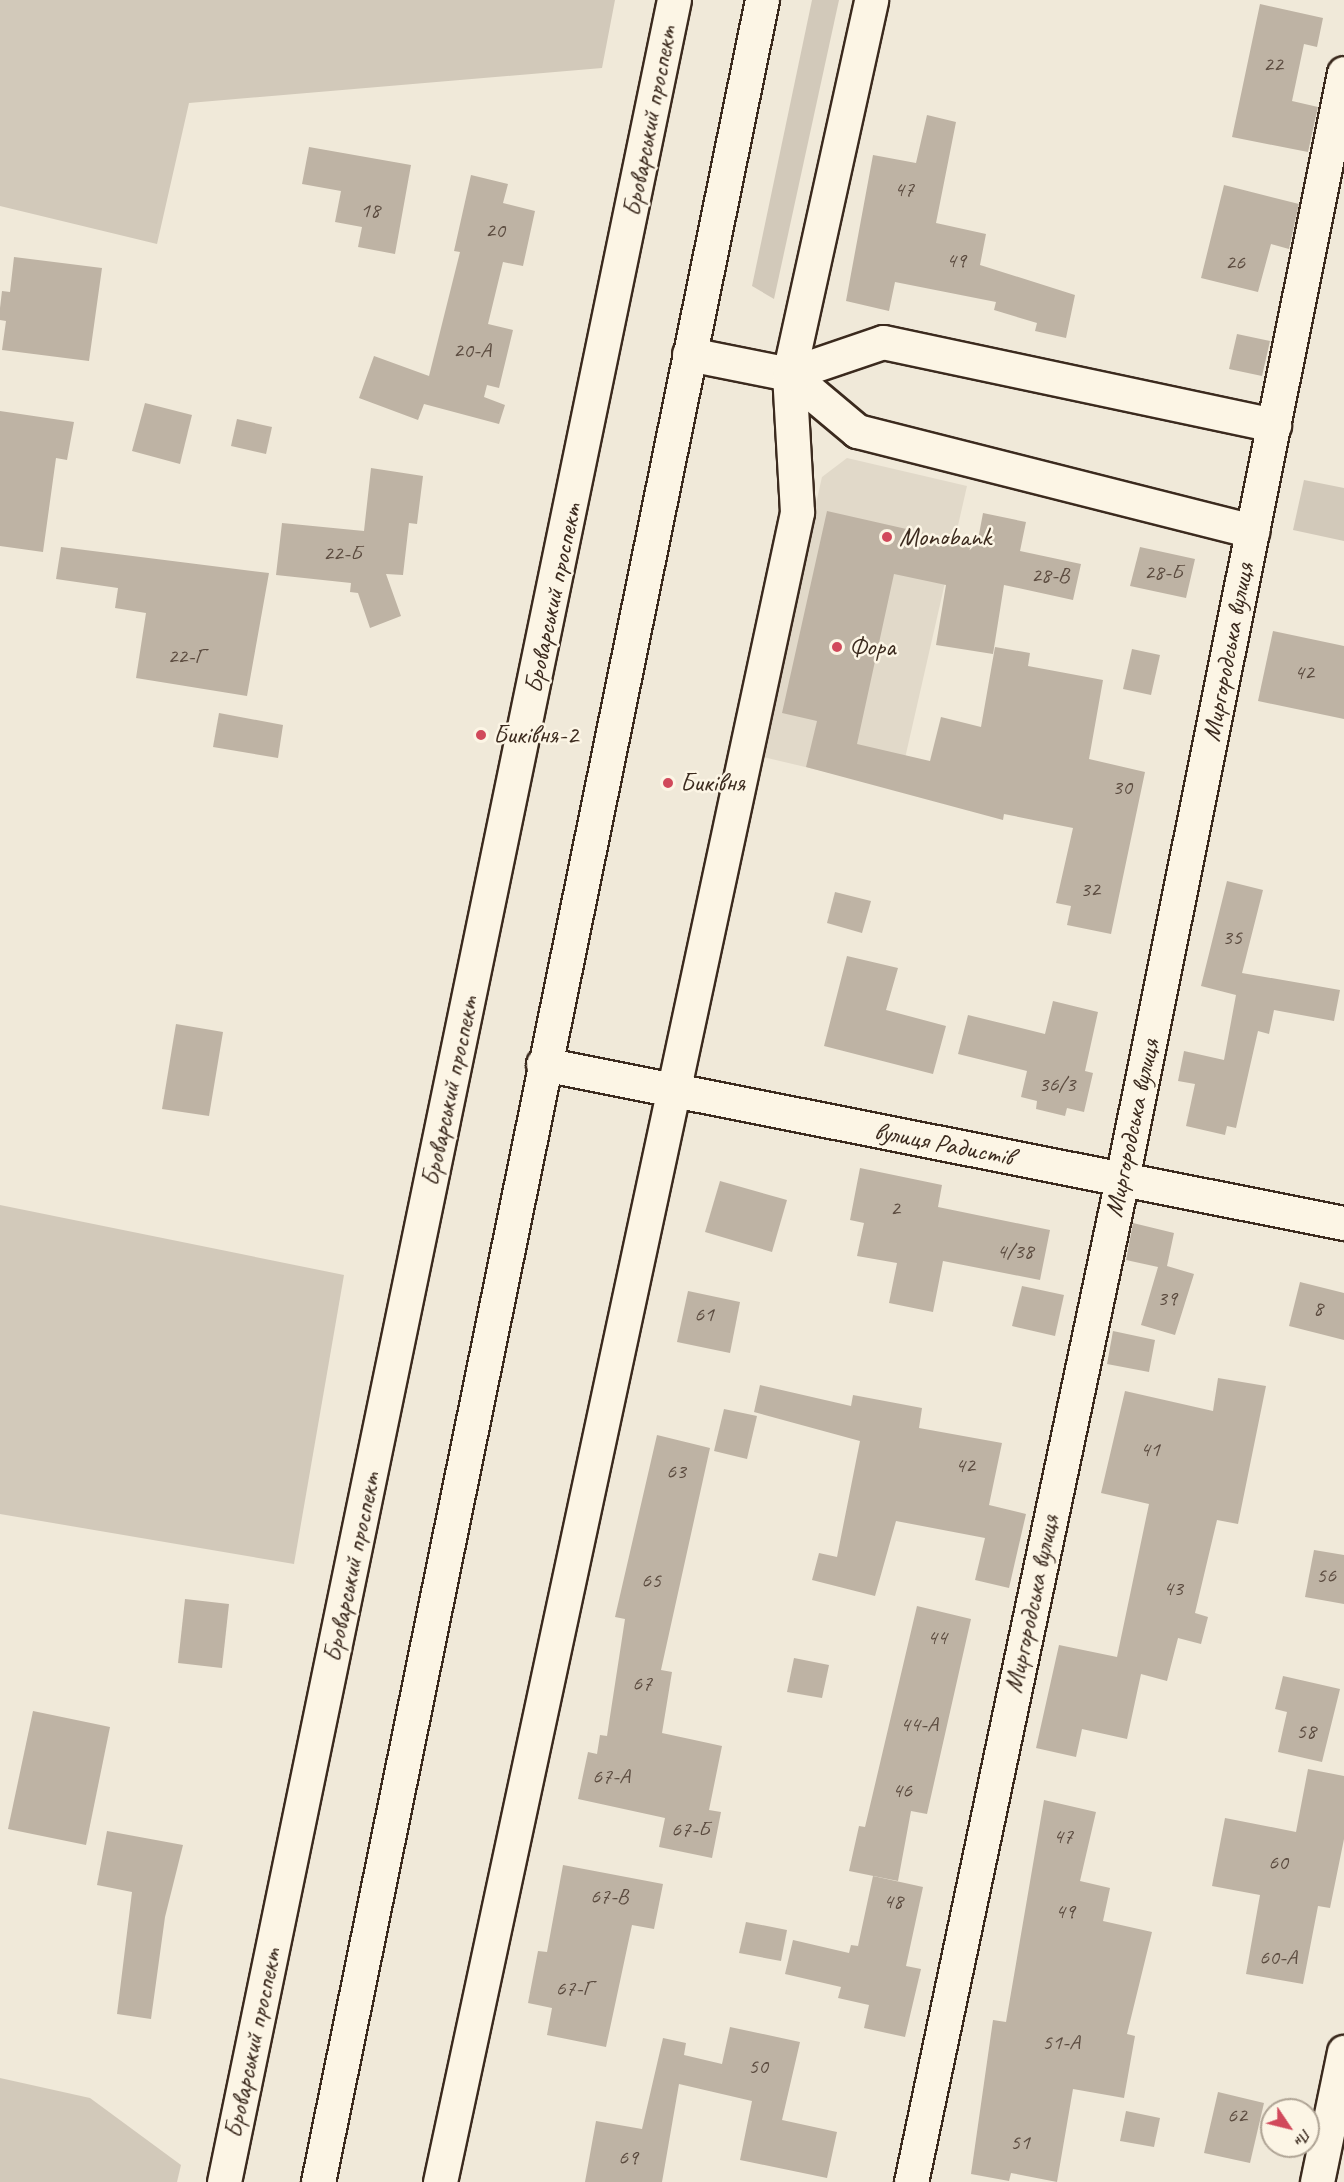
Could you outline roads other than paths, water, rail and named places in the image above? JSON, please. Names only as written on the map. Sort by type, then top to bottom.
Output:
[{"type":"main road","name":"Броварський проспект","points":[[224,2182],[674,0]]},
{"type":"main road","points":[[318,2182],[543,1064],[762,0]]},
{"type":"main road","points":[[440,2182],[797,512],[789,374],[871,0]]},
{"type":"main road","name":"Миргородська вулиця","points":[[911,2182],[1122,1179],[1344,73]]},
{"type":"main road","points":[[789,374],[883,342],[1274,425]]},
{"type":"main road","points":[[689,354],[789,374],[857,431],[1253,531]]},
{"type":"main road","name":"вулиця Радистів","points":[[543,1064],[674,1092],[1344,1223]]},
{"type":"main road","points":[[1317,2182],[1344,2052]]},
{"type":"place","name":"Monobank","points":[[887,537]]},
{"type":"place","name":"Фора","points":[[837,647]]},
{"type":"place","name":"Бикiвня-2","points":[[481,735]]},
{"type":"place","name":"Бикiвня","points":[[668,783]]}]
